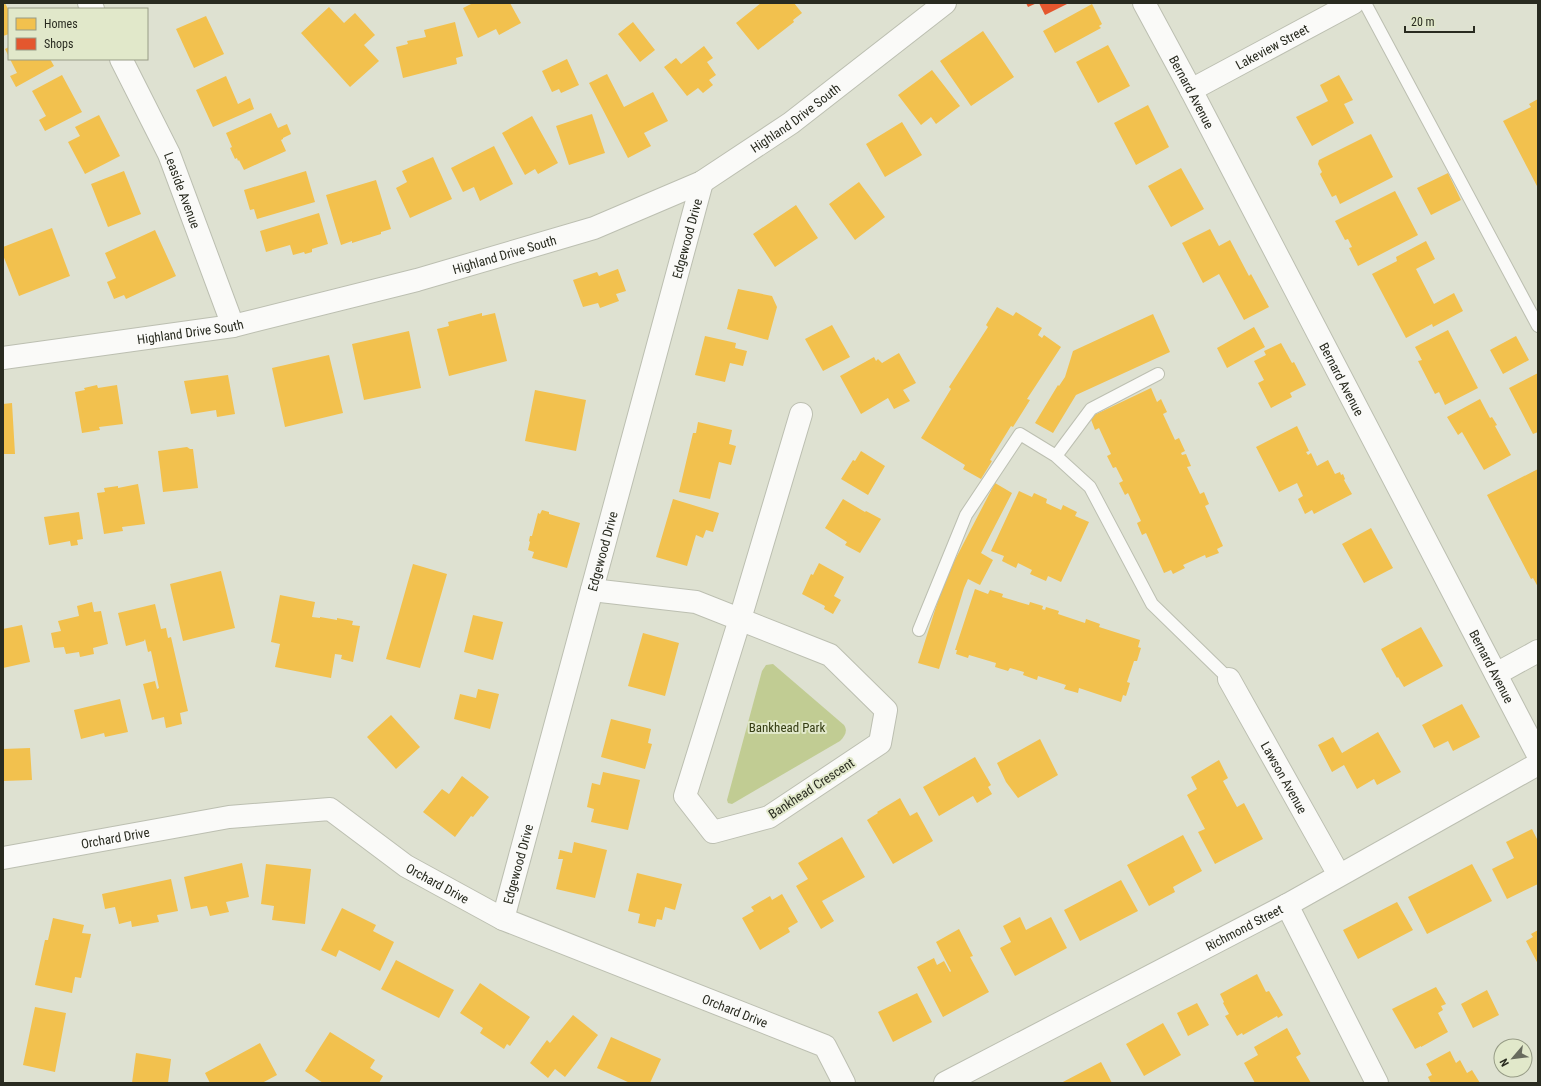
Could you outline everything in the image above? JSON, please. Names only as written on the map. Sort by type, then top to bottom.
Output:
[{"type":"street","name":"Highland Drive South","points":[[3,358],[233,326],[416,280],[594,228],[702,182],[791,123],[945,3]]},
{"type":"street","name":"Bernard Avenue","points":[[1144,3],[1191,90],[1538,756]]},
{"type":"street","name":"Lakeview Street","points":[[1191,90],[1353,3]]},
{"type":"street","name":"Leaside Avenue","points":[[122,60],[169,154],[233,326]]},
{"type":"street","name":"Edgewood Drive","points":[[504,919],[702,182]]},
{"type":"street","name":"Bankhead Crescent","points":[[592,590],[696,602],[740,620],[830,655],[886,710],[880,744],[769,817],[713,832],[685,796],[740,620],[801,414]]},
{"type":"street","points":[[1496,674],[1538,651]]},
{"type":"street","name":"Lawson Avenue","points":[[1229,679],[1339,875]]},
{"type":"street","name":"Richmond Street","points":[[945,1083],[1287,905],[1538,764]]},
{"type":"street","name":"Orchard Drive","points":[[3,859],[229,817],[330,809],[406,866],[504,919],[824,1046],[844,1083]]},
{"type":"street","points":[[1287,905],[1377,1083]]},
{"type":"lane","points":[[1365,3],[1538,326]]},
{"type":"lane","points":[[1056,456],[1091,409],[1158,374]]},
{"type":"lane","points":[[919,630],[966,515],[1020,434],[1056,456],[1090,487],[1152,604],[1229,679]]},
{"type":"green space","name":"Bankhead Park","points":[[773,664],[844,725],[846,729],[845,733],[840,741],[732,804],[728,803],[727,800],[762,671],[766,665]]},
{"type":"building: Homes","points":[[3,3],[5,3],[8,9],[8,34],[3,36]]},
{"type":"building: Homes","points":[[473,3],[510,3],[521,23],[499,35],[496,29],[478,38],[463,8]]},
{"type":"building: Homes","points":[[761,3],[794,3],[802,13],[793,20],[794,22],[758,50],[736,23]]},
{"type":"building: Homes","points":[[1092,4],[1102,24],[1099,26],[1101,28],[1055,53],[1043,31]]},
{"type":"building: Homes","points":[[329,7],[344,23],[355,13],[375,35],[364,45],[379,61],[350,87],[301,33]]},
{"type":"building: Homes","points":[[206,16],[224,54],[194,68],[176,29]]},
{"type":"building: Homes","points":[[455,22],[463,56],[456,58],[457,64],[403,78],[396,47],[408,44],[407,41],[426,37],[424,30]]},
{"type":"building: Homes","points":[[633,22],[655,50],[640,62],[618,34]]},
{"type":"building: Homes","points":[[983,31],[1014,77],[971,106],[940,61]]},
{"type":"building: Homes","points":[[1108,45],[1130,86],[1098,103],[1076,62]]},
{"type":"building: Homes","points":[[704,46],[713,58],[707,62],[716,75],[709,80],[713,85],[703,93],[698,88],[687,96],[664,67],[676,58],[681,64]]},
{"type":"building: Homes","points":[[8,48],[8,55],[5,49]]},
{"type":"building: Homes","points":[[567,59],[579,85],[561,93],[559,89],[552,92],[542,71]]},
{"type":"building: Homes","points":[[10,60],[51,60],[54,66],[16,87],[10,76],[17,73]]},
{"type":"building: Homes","points":[[932,70],[960,106],[936,124],[931,117],[921,125],[898,95]]},
{"type":"building: Homes","points":[[607,74],[624,107],[653,92],[668,121],[644,133],[651,146],[628,158],[589,83]]},
{"type":"building: Homes","points":[[62,75],[82,112],[45,131],[39,120],[46,116],[32,91]]},
{"type":"building: Homes","points":[[1339,75],[1353,100],[1344,104],[1354,123],[1312,146],[1296,117],[1328,101],[1320,85]]},
{"type":"building: Homes","points":[[226,76],[238,104],[250,98],[254,109],[213,127],[196,90]]},
{"type":"building: Homes","points":[[1538,99],[1538,188],[1503,121],[1531,107],[1529,104]]},
{"type":"building: Homes","points":[[1148,105],[1169,147],[1136,165],[1114,123]]},
{"type":"building: Homes","points":[[271,113],[278,128],[287,124],[291,134],[281,140],[286,151],[244,170],[239,160],[238,161],[237,158],[235,159],[226,133]]},
{"type":"building: Homes","points":[[592,114],[605,153],[569,165],[556,126]]},
{"type":"building: Homes","points":[[99,115],[120,156],[85,174],[68,142],[80,136],[75,127]]},
{"type":"building: Homes","points":[[532,116],[558,163],[538,174],[535,169],[525,175],[502,133]]},
{"type":"building: Homes","points":[[902,122],[922,155],[885,177],[866,144]]},
{"type":"building: Homes","points":[[1371,134],[1393,177],[1340,204],[1336,195],[1332,197],[1320,174],[1322,172],[1318,164],[1319,160]]},
{"type":"building: Homes","points":[[494,146],[513,184],[480,201],[474,187],[463,192],[451,168]]},
{"type":"building: Homes","points":[[433,157],[452,199],[410,218],[396,188],[407,182],[402,171]]},
{"type":"building: Homes","points":[[1181,168],[1204,209],[1171,227],[1148,186]]},
{"type":"building: Homes","points":[[124,171],[141,214],[108,227],[91,184]]},
{"type":"building: Homes","points":[[306,171],[315,202],[257,219],[254,209],[250,210],[244,190]]},
{"type":"building: Homes","points":[[1448,173],[1461,200],[1431,215],[1417,188]]},
{"type":"building: Homes","points":[[376,180],[391,229],[381,232],[381,234],[341,245],[326,195]]},
{"type":"building: Homes","points":[[859,182],[885,217],[855,240],[829,204]]},
{"type":"building: Homes","points":[[1395,191],[1418,235],[1358,266],[1349,248],[1352,247],[1348,239],[1345,240],[1335,221]]},
{"type":"building: Homes","points":[[796,205],[818,238],[775,267],[753,234]]},
{"type":"building: Homes","points":[[319,213],[328,244],[312,249],[312,252],[305,254],[304,252],[293,255],[290,245],[266,252],[260,231]]},
{"type":"building: Homes","points":[[52,228],[70,276],[19,296],[3,255],[3,247]]},
{"type":"building: Homes","points":[[1210,229],[1219,246],[1230,240],[1249,276],[1251,274],[1269,307],[1244,320],[1219,274],[1203,283],[1182,243]]},
{"type":"building: Homes","points":[[155,230],[176,276],[126,299],[124,295],[114,299],[107,282],[116,278],[105,253]]},
{"type":"building: Homes","points":[[1426,241],[1435,259],[1416,269],[1434,304],[1454,293],[1463,311],[1433,327],[1432,324],[1406,338],[1372,274],[1397,261],[1396,257]]},
{"type":"building: Homes","points":[[618,269],[626,291],[616,294],[619,301],[600,308],[598,303],[583,307],[573,280],[597,272],[599,276]]},
{"type":"building: Homes","points":[[738,289],[772,296],[777,307],[768,340],[727,329]]},
{"type":"building: Homes","points":[[997,307],[1013,316],[1016,312],[1042,328],[1038,335],[1042,338],[1044,335],[1061,347],[1027,399],[1030,400],[1013,427],[1011,426],[990,460],[992,461],[981,479],[963,469],[965,465],[921,438],[951,389],[949,387],[988,327],[986,325]]},
{"type":"building: Homes","points":[[482,313],[482,316],[495,313],[507,361],[449,376],[437,329],[449,326],[448,322]]},
{"type":"building: Homes","points":[[1153,314],[1170,352],[1076,395],[1053,433],[1035,423],[1058,385],[1059,386],[1065,377],[1073,351]]},
{"type":"building: Homes","points":[[832,325],[850,357],[823,371],[805,339]]},
{"type":"building: Homes","points":[[1254,327],[1265,347],[1227,368],[1217,348]]},
{"type":"building: Homes","points":[[1448,330],[1478,388],[1445,405],[1439,392],[1435,394],[1418,361],[1422,360],[1415,347]]},
{"type":"building: Homes","points":[[409,331],[421,388],[364,400],[352,344]]},
{"type":"building: Homes","points":[[705,336],[736,343],[735,348],[747,351],[743,366],[730,363],[725,382],[695,375]]},
{"type":"building: Homes","points":[[1516,336],[1529,360],[1503,374],[1490,350]]},
{"type":"building: Homes","points":[[1281,343],[1292,363],[1294,362],[1306,385],[1290,393],[1292,397],[1271,408],[1258,383],[1264,380],[1254,361],[1266,355],[1264,351]]},
{"type":"building: Homes","points":[[899,353],[916,383],[903,390],[910,401],[894,409],[888,398],[861,414],[840,376],[874,357],[876,361],[878,359],[882,363]]},
{"type":"building: Homes","points":[[329,355],[343,413],[285,427],[272,368]]},
{"type":"building: Homes","points":[[1538,373],[1538,432],[1533,434],[1509,388]]},
{"type":"building: Homes","points":[[228,375],[235,414],[217,417],[216,410],[191,414],[184,381]]},
{"type":"building: Homes","points":[[97,385],[98,388],[117,385],[123,424],[99,427],[100,430],[82,433],[75,392]]},
{"type":"building: Homes","points":[[1151,388],[1157,402],[1161,399],[1167,412],[1163,414],[1175,440],[1179,438],[1185,451],[1181,453],[1182,455],[1186,454],[1191,466],[1187,467],[1200,494],[1204,492],[1209,504],[1205,506],[1223,546],[1217,549],[1219,553],[1206,558],[1205,555],[1183,565],[1185,568],[1173,574],[1171,570],[1164,573],[1146,533],[1142,535],[1137,523],[1141,521],[1128,493],[1125,495],[1119,483],[1123,481],[1116,467],[1113,468],[1107,456],[1111,454],[1099,428],[1095,430],[1090,417]]},
{"type":"building: Homes","points":[[535,390],[586,400],[576,451],[525,441]]},
{"type":"building: Homes","points":[[1480,399],[1490,418],[1492,417],[1497,425],[1495,426],[1511,455],[1484,470],[1462,432],[1458,435],[1447,417]]},
{"type":"building: Homes","points":[[12,403],[15,454],[3,454],[3,404]]},
{"type":"building: Homes","points":[[698,422],[732,430],[729,444],[736,446],[731,465],[719,462],[710,499],[679,492],[693,433],[696,433]]},
{"type":"building: Homes","points":[[1297,426],[1309,451],[1306,452],[1308,455],[1311,453],[1317,466],[1328,460],[1335,474],[1340,472],[1341,475],[1343,474],[1344,480],[1352,494],[1314,514],[1312,510],[1305,514],[1298,499],[1303,496],[1297,483],[1279,492],[1256,447]]},
{"type":"building: Homes","points":[[187,447],[193,449],[198,488],[163,492],[158,451]]},
{"type":"building: Homes","points":[[861,451],[885,466],[868,495],[841,479],[853,460],[855,461]]},
{"type":"building: Homes","points":[[1538,469],[1538,587],[1533,578],[1531,579],[1487,495]]},
{"type":"building: Homes","points":[[995,483],[1012,493],[981,553],[993,560],[980,585],[968,579],[939,669],[918,663],[945,579]]},
{"type":"building: Homes","points":[[138,484],[145,524],[122,527],[123,531],[104,534],[97,493],[105,492],[104,488],[118,486],[118,488]]},
{"type":"building: Homes","points":[[1019,491],[1032,497],[1034,493],[1047,499],[1046,503],[1061,510],[1063,505],[1077,512],[1075,516],[1089,522],[1061,582],[1048,576],[1046,581],[1030,574],[1032,570],[1018,563],[1016,568],[1002,561],[1004,556],[991,551]]},
{"type":"building: Homes","points":[[673,499],[719,513],[713,532],[706,530],[703,538],[696,535],[687,566],[656,557]]},
{"type":"building: Homes","points":[[843,499],[865,512],[866,511],[881,519],[860,553],[845,545],[847,542],[825,528]]},
{"type":"building: Homes","points":[[542,510],[549,512],[549,514],[580,523],[567,568],[532,558],[534,552],[528,550],[530,536],[532,536],[538,513],[540,514]]},
{"type":"building: Homes","points":[[79,512],[83,539],[77,540],[78,545],[71,546],[70,541],[49,545],[44,517]]},
{"type":"building: Homes","points":[[1371,528],[1393,568],[1364,583],[1342,544]]},
{"type":"building: Homes","points":[[819,563],[844,577],[834,596],[841,600],[833,614],[824,609],[825,606],[802,594],[811,574],[813,575]]},
{"type":"building: Homes","points":[[413,564],[447,574],[420,668],[386,659]]},
{"type":"building: Homes","points":[[221,571],[235,628],[183,641],[170,584]]},
{"type":"building: Homes","points":[[975,589],[988,594],[990,590],[1003,594],[1002,597],[1029,605],[1030,602],[1043,606],[1042,609],[1045,610],[1046,607],[1059,611],[1058,614],[1085,623],[1086,619],[1100,624],[1099,627],[1140,640],[1138,647],[1141,648],[1137,661],[1134,661],[1127,682],[1130,683],[1126,696],[1123,695],[1121,702],[1079,688],[1078,693],[1064,689],[1066,685],[1038,676],[1037,680],[1023,675],[1024,672],[1010,668],[1008,671],[995,667],[996,663],[969,655],[968,658],[956,654],[957,650],[955,650]]},
{"type":"building: Homes","points":[[280,595],[315,602],[312,617],[337,620],[337,618],[353,621],[352,625],[360,626],[353,662],[341,659],[342,655],[335,654],[331,678],[275,667],[280,644],[271,642]]},
{"type":"building: Homes","points":[[92,602],[94,612],[101,611],[108,644],[93,648],[94,654],[80,657],[79,652],[66,654],[64,647],[54,648],[51,633],[61,631],[58,621],[79,616],[77,606]]},
{"type":"building: Homes","points":[[155,604],[161,629],[166,628],[168,638],[171,637],[188,711],[180,713],[182,724],[166,728],[164,717],[152,720],[143,684],[155,681],[157,689],[159,688],[151,651],[148,652],[145,639],[144,641],[126,646],[118,613]]},
{"type":"building: Homes","points":[[473,615],[503,622],[493,660],[464,652]]},
{"type":"building: Homes","points":[[22,625],[30,662],[3,668],[3,629]]},
{"type":"building: Homes","points":[[1421,627],[1443,666],[1404,687],[1398,677],[1397,678],[1381,649]]},
{"type":"building: Homes","points":[[643,633],[679,643],[665,696],[628,686]]},
{"type":"building: Homes","points":[[478,689],[499,694],[490,729],[454,719],[460,694],[476,698]]},
{"type":"building: Homes","points":[[120,699],[128,732],[105,737],[104,733],[81,739],[74,710]]},
{"type":"building: Homes","points":[[1462,704],[1480,737],[1453,751],[1448,741],[1434,748],[1422,725]]},
{"type":"building: Homes","points":[[391,715],[420,747],[396,769],[367,737]]},
{"type":"building: Homes","points":[[611,719],[651,729],[648,743],[652,744],[645,769],[601,757]]},
{"type":"building: Homes","points":[[1378,732],[1401,772],[1377,785],[1374,779],[1357,789],[1344,765],[1332,772],[1318,745],[1333,737],[1342,753]]},
{"type":"building: Homes","points":[[1040,739],[1058,775],[1018,798],[1006,782],[997,763]]},
{"type":"building: Homes","points":[[30,748],[32,780],[3,781],[3,749]]},
{"type":"building: Homes","points":[[975,757],[991,785],[988,787],[992,794],[977,803],[973,796],[939,816],[923,787]]},
{"type":"building: Homes","points":[[1219,760],[1228,778],[1223,781],[1237,807],[1244,803],[1263,839],[1215,864],[1198,832],[1205,829],[1187,795],[1197,789],[1191,777]]},
{"type":"building: Homes","points":[[603,772],[640,780],[628,830],[591,822],[594,809],[587,807],[592,783],[600,785]]},
{"type":"building: Homes","points":[[462,776],[489,797],[473,817],[471,816],[455,837],[423,812],[442,789],[449,794]]},
{"type":"building: Homes","points":[[900,798],[910,816],[917,812],[933,841],[893,864],[867,820]]},
{"type":"building: Homes","points":[[1532,829],[1538,841],[1538,884],[1507,899],[1492,869],[1514,858],[1506,842]]},
{"type":"building: Homes","points":[[1183,835],[1202,871],[1173,887],[1175,892],[1149,906],[1127,865]]},
{"type":"building: Homes","points":[[842,837],[865,877],[822,901],[834,921],[821,929],[796,886],[808,879],[798,863]]},
{"type":"building: Homes","points":[[574,842],[607,850],[595,898],[556,889],[563,859],[558,859],[560,850],[572,853]]},
{"type":"building: Homes","points":[[242,863],[249,897],[226,902],[229,912],[210,916],[207,906],[191,909],[184,877]]},
{"type":"building: Homes","points":[[266,864],[311,869],[305,924],[272,920],[274,906],[261,904]]},
{"type":"building: Homes","points":[[1472,864],[1492,901],[1427,934],[1408,897]]},
{"type":"building: Homes","points":[[637,873],[682,884],[675,910],[665,907],[662,920],[657,919],[655,927],[638,923],[640,914],[628,911]]},
{"type":"building: Homes","points":[[171,879],[178,911],[157,915],[159,922],[132,927],[131,921],[119,924],[115,907],[105,909],[102,894]]},
{"type":"building: Homes","points":[[1121,880],[1138,911],[1080,941],[1064,910]]},
{"type":"building: Homes","points":[[782,894],[798,922],[788,928],[790,932],[760,950],[742,918],[754,911],[751,907],[770,896],[772,900]]},
{"type":"building: Homes","points":[[1397,902],[1413,930],[1358,959],[1343,930]]},
{"type":"building: Homes","points":[[342,908],[376,925],[373,931],[394,942],[380,971],[339,950],[336,957],[321,950]]},
{"type":"building: Homes","points":[[1020,917],[1026,930],[1051,917],[1067,948],[1015,976],[1000,948],[1011,942],[1003,926]]},
{"type":"building: Homes","points":[[53,918],[84,925],[82,933],[91,934],[81,978],[75,977],[72,993],[35,985],[45,940],[48,940]]},
{"type":"building: Homes","points":[[959,929],[973,956],[970,957],[989,992],[943,1017],[917,967],[934,958],[937,965],[944,961],[950,972],[951,971],[936,942]]},
{"type":"building: Homes","points":[[1538,930],[1538,964],[1526,941],[1533,937],[1531,934]]},
{"type":"building: Homes","points":[[396,960],[454,990],[439,1018],[381,989]]},
{"type":"building: Homes","points":[[1257,974],[1266,992],[1269,991],[1283,1015],[1278,1018],[1277,1016],[1243,1035],[1242,1033],[1237,1036],[1225,1016],[1229,1014],[1220,994]]},
{"type":"building: Homes","points":[[480,983],[530,1017],[510,1046],[507,1044],[504,1049],[480,1033],[483,1028],[460,1013]]},
{"type":"building: Homes","points":[[1436,987],[1446,1004],[1441,1006],[1443,1010],[1438,1013],[1448,1032],[1415,1049],[1392,1009]]},
{"type":"building: Homes","points":[[1487,990],[1499,1015],[1473,1028],[1461,1004]]},
{"type":"building: Homes","points":[[917,993],[932,1022],[893,1042],[878,1012]]},
{"type":"building: Homes","points":[[1197,1003],[1209,1025],[1188,1036],[1177,1013]]},
{"type":"building: Homes","points":[[35,1007],[66,1013],[55,1072],[23,1065]]},
{"type":"building: Homes","points":[[573,1015],[598,1035],[565,1077],[555,1069],[548,1078],[530,1063],[547,1040],[550,1043]]},
{"type":"building: Homes","points":[[1163,1023],[1181,1055],[1144,1076],[1126,1044]]},
{"type":"building: Homes","points":[[1287,1028],[1301,1054],[1296,1057],[1311,1083],[1255,1083],[1244,1063],[1258,1055],[1254,1047]]},
{"type":"building: Homes","points":[[330,1032],[375,1060],[370,1068],[383,1076],[379,1083],[323,1083],[305,1071]]},
{"type":"building: Homes","points":[[611,1037],[661,1059],[650,1083],[630,1083],[597,1068]]},
{"type":"building: Homes","points":[[260,1043],[277,1075],[262,1083],[210,1083],[205,1073]]},
{"type":"building: Homes","points":[[1450,1051],[1456,1063],[1460,1060],[1467,1073],[1472,1070],[1480,1083],[1431,1083],[1428,1077],[1432,1075],[1426,1064]]},
{"type":"building: Homes","points":[[136,1053],[171,1059],[168,1083],[132,1083]]},
{"type":"building: Homes","points":[[1101,1062],[1112,1083],[1061,1083]]},
{"type":"building: Shops","points":[[1026,3],[1037,3],[1028,7]]},
{"type":"building: Shops","points":[[1039,3],[1069,3],[1045,15]]}]
